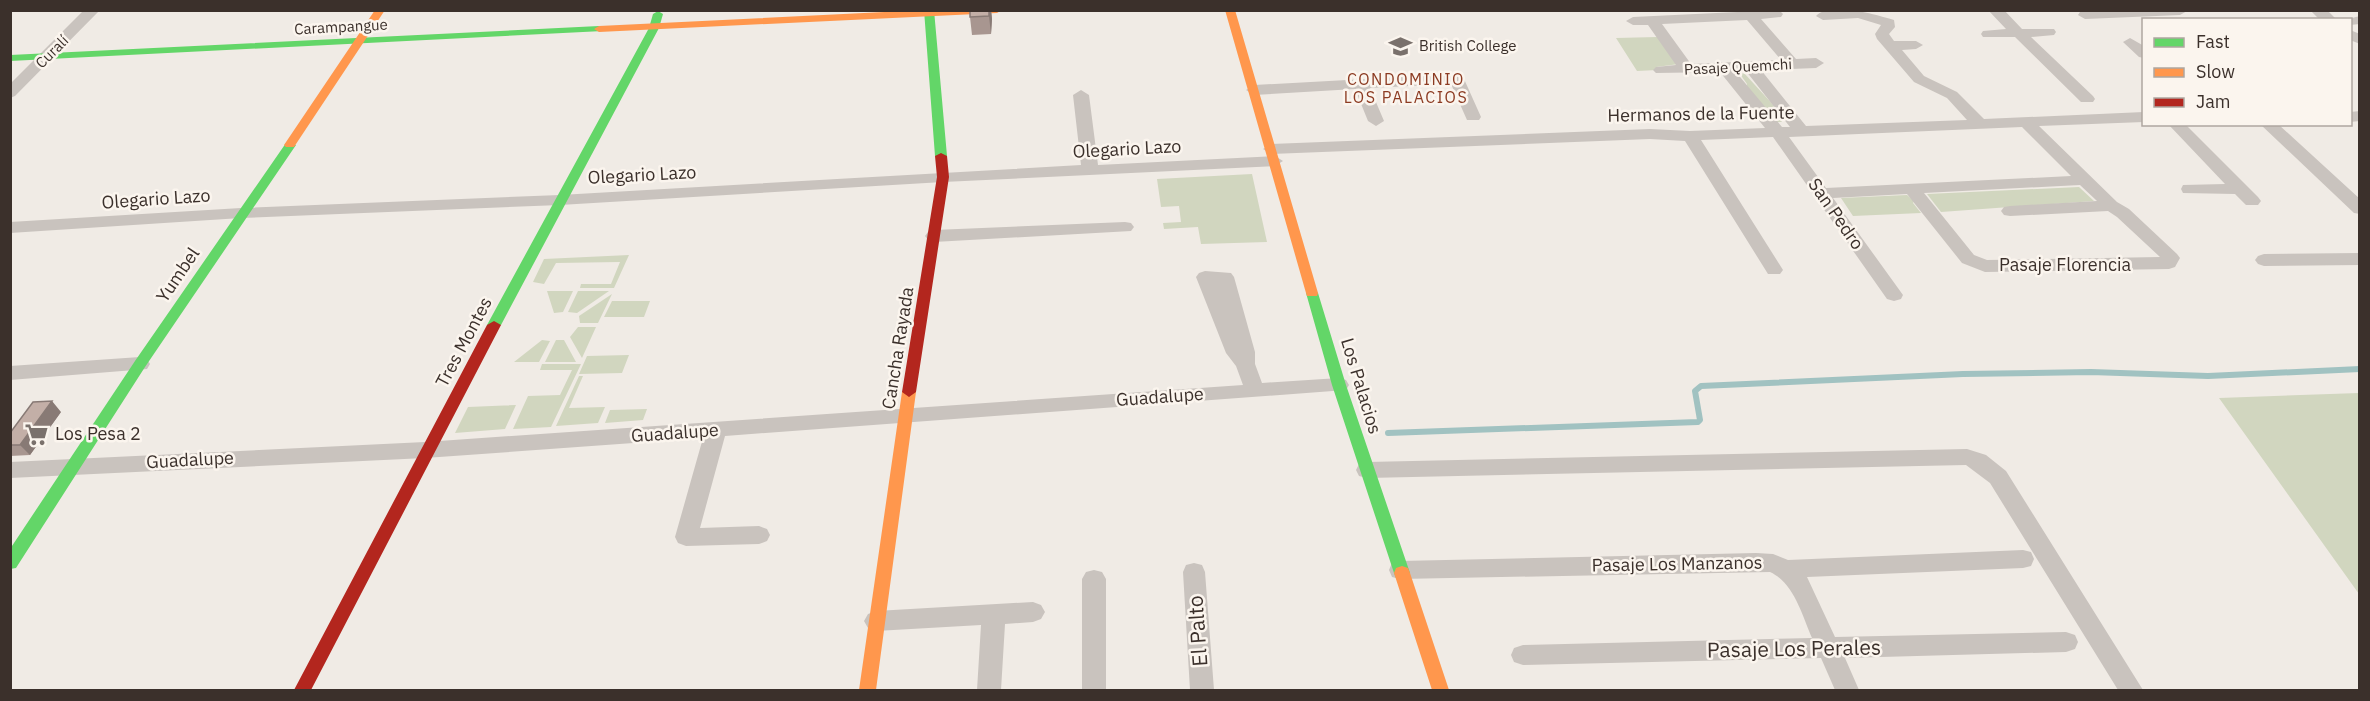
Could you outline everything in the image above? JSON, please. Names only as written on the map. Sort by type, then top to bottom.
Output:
[{"type":"street","name":"Curalí","points":[[10,93],[93,10]]},
{"type":"street","name":"Yumbel","points":[[10,563],[241,213],[360,43],[380,10]]},
{"type":"street","name":"Tres Montes","points":[[302,690],[425,450],[654,28],[660,10]]},
{"type":"street","name":"Carampangue","points":[[10,58],[360,43],[997,10]]},
{"type":"street","name":"Los Palacios","points":[[1230,10],[1339,385],[1441,690]]},
{"type":"street","points":[[1995,10],[2107,119]]},
{"type":"street","points":[[2085,15],[2180,11]]},
{"type":"street","name":"Cancha Rayada","points":[[867,690],[905,415],[943,177],[929,12]]},
{"type":"street","points":[[1633,21],[1776,14]]},
{"type":"street","points":[[1823,16],[1859,14],[1886,16],[1888,27],[1882,34],[1889,46],[1926,84],[1952,95],[1979,123]]},
{"type":"street","points":[[1751,16],[1792,64]]},
{"type":"street","points":[[1653,21],[1687,69]]},
{"type":"street","points":[[1988,34],[2049,32]]},
{"type":"street","points":[[2130,42],[2142,52]]},
{"type":"street","points":[[1889,46],[1916,45]]},
{"type":"street","name":"Pasaje Quemchi","points":[[1661,70],[1816,63]]},
{"type":"street","points":[[1750,66],[1802,132]]},
{"type":"street","name":"San Pedro","points":[[1724,67],[1778,133],[1894,295]]},
{"type":"street","points":[[1254,90],[1456,79],[1473,117]]},
{"type":"street","points":[[1361,84],[1376,122]]},
{"type":"street","points":[[1926,84],[1951,84]]},
{"type":"street","points":[[1081,95],[1090,170]]},
{"type":"street","name":"Hermanos de la Fuente","points":[[1273,155],[1650,134],[1690,136],[2140,118]]},
{"type":"street","name":"Pasaje Florencia","points":[[1912,189],[1968,259],[1976,264],[1985,266],[2169,263],[2171,258],[2123,213],[2111,206],[2026,122]]},
{"type":"street","points":[[2178,126],[2246,195],[2189,189]]},
{"type":"street","points":[[2270,126],[2360,209]]},
{"type":"street","points":[[1690,136],[1774,270]]},
{"type":"street","name":"Olegario Lazo","points":[[10,228],[241,213],[560,200],[1090,170],[1273,155]]},
{"type":"street","points":[[2177,176],[2202,202]]},
{"type":"street","points":[[1822,193],[2085,180]]},
{"type":"street","points":[[2010,211],[2111,206]]},
{"type":"street","points":[[934,236],[1125,227]]},
{"type":"street","points":[[2264,260],[2360,259]]},
{"type":"street","points":[[10,373],[140,364]]},
{"type":"street","points":[[1245,364],[1255,391]]},
{"type":"street","name":"Guadalupe","points":[[10,470],[425,450],[1339,385]]},
{"type":"street","points":[[716,430],[686,537],[759,535]]},
{"type":"street","points":[[1366,470],[1966,457],[1978,461],[1998,477],[2131,690]]},
{"type":"street","name":"Pasaje Los Manzanos","points":[[1400,570],[1756,561],[1773,563],[1786,569],[2024,559]]},
{"type":"street","points":[[1786,569],[1800,585],[1846,690]]},
{"type":"street","name":"El Palto","points":[[1194,572],[1202,690]]},
{"type":"street","points":[[1094,579],[1094,690]]},
{"type":"street","points":[[876,621],[1033,612]]},
{"type":"street","points":[[989,690],[994,614]]},
{"type":"street","name":"Pasaje Los Perales","points":[[1523,655],[2066,642]]},
{"type":"green space","points":[[1657,37],[1679,64],[1656,67],[1657,70],[1637,71],[1616,38]]},
{"type":"green space","points":[[1744,73],[1776,108],[1776,113],[1782,122],[1777,122],[1747,88],[1740,74]]},
{"type":"green space","points":[[1252,174],[1267,242],[1201,244],[1198,227],[1164,229],[1163,223],[1181,222],[1179,206],[1161,207],[1157,179]]},
{"type":"green space","points":[[2079,187],[2094,201],[1941,212],[1927,194]]},
{"type":"green space","points":[[1907,195],[1914,201],[1913,203],[1921,213],[1853,216],[1841,198]]},
{"type":"green space","points":[[629,255],[614,288],[580,288],[581,284],[611,284],[620,262],[556,263],[544,284],[533,282],[544,259]]},
{"type":"green space","points":[[547,291],[573,291],[563,312],[554,313]]},
{"type":"green space","points":[[578,291],[609,291],[577,313],[568,312]]},
{"type":"green space","points":[[612,294],[598,323],[580,323],[579,316]]},
{"type":"green space","points":[[612,301],[650,301],[644,317],[604,317]]},
{"type":"green space","points":[[578,327],[596,327],[582,358],[570,337]]},
{"type":"green space","points":[[542,340],[550,341],[539,362],[514,362]]},
{"type":"green space","points":[[556,340],[564,340],[576,362],[545,362]]},
{"type":"green space","points":[[629,355],[622,373],[579,374],[587,356]]},
{"type":"green space","points":[[542,364],[581,364],[551,427],[513,429],[528,396],[560,395],[572,370],[540,370]]},
{"type":"green space","points":[[579,376],[583,376],[569,408],[605,407],[598,423],[556,426]]},
{"type":"green space","points":[[2360,393],[2359,594],[2219,398]]},
{"type":"green space","points":[[516,405],[505,429],[455,433],[468,407]]},
{"type":"green space","points":[[647,409],[643,420],[605,423],[610,410]]},
{"type":"building","points":[[970,10],[989,10],[989,16],[970,17]]},
{"type":"building","points":[[52,401],[20,445],[10,445],[10,433],[33,402]]},
{"type":"waterway","points":[[1388,433],[1698,422],[1700,420],[1695,391],[1701,386],[1963,374],[2091,372],[2208,376],[2360,369]]},
{"type":"traffic: fast","points":[[929,10],[941,156]]},
{"type":"traffic: fast","points":[[494,325],[654,28],[658,14]]},
{"type":"traffic: fast","points":[[10,58],[599,29]]},
{"type":"traffic: fast","points":[[10,563],[140,364],[290,145]]},
{"type":"traffic: fast","points":[[1312,293],[1339,385],[1402,573]]},
{"type":"traffic: slow","points":[[290,145],[380,10]]},
{"type":"traffic: slow","points":[[599,29],[997,10]]},
{"type":"traffic: slow","points":[[1230,10],[1312,293]]},
{"type":"traffic: slow","points":[[867,690],[909,392]]},
{"type":"traffic: slow","points":[[1402,573],[1441,690]]},
{"type":"traffic: jam","points":[[909,392],[943,177],[941,156]]},
{"type":"traffic: jam","points":[[302,690],[494,325]]},
{"type":"place","name":"British College","points":[[1401,46]]},
{"type":"place","name":"Los Pesa 2","points":[[37,434]]},
{"type":"district","name":"CONDOMINIO LOS PALACIOS","points":[[1406,88]]}]
